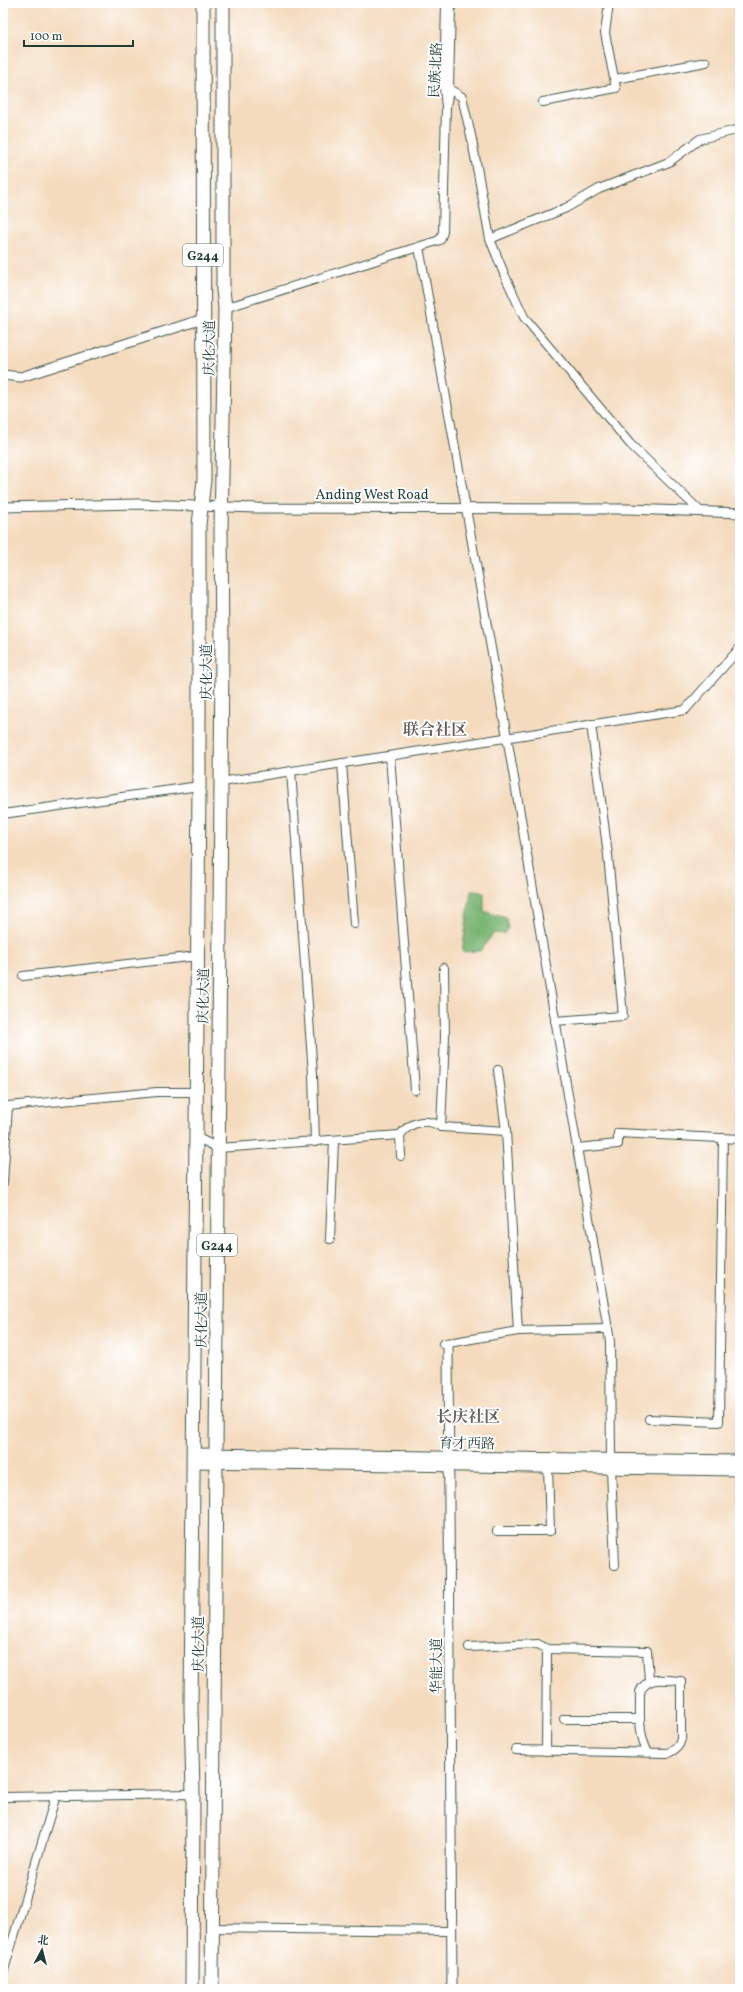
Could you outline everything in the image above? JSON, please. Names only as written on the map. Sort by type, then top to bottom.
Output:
[{"type":"highway","name":"庆化大道","points":[[192,1989],[192,1699],[199,786],[199,525],[204,480],[203,3]]},
{"type":"highway","name":"庆化大道","points":[[212,1989],[222,504],[225,308],[223,290],[223,3]]},
{"type":"main road","name":"育才西路","points":[[194,1458],[611,1464],[740,1470]]},
{"type":"main road","name":"育才西路","points":[[446,1462],[548,1467],[740,1461]]},
{"type":"street","name":"民族北路","points":[[446,3],[444,89],[446,107]]},
{"type":"street","name":"民族北路","points":[[446,107],[449,89],[451,3]]},
{"type":"street","points":[[543,102],[616,88],[606,33],[609,3]]},
{"type":"street","points":[[614,79],[706,62]]},
{"type":"street","points":[[449,89],[462,97],[472,140],[490,239],[505,276],[524,316],[630,444],[698,509]]},
{"type":"street","points":[[225,308],[440,240],[443,232],[446,107]]},
{"type":"street","points":[[490,239],[566,208],[599,189],[669,162],[700,140],[740,129]]},
{"type":"street","points":[[419,247],[507,737],[610,1341],[611,1464],[615,1565]]},
{"type":"street","points":[[3,375],[21,377],[203,319]]},
{"type":"street","name":"Anding West Road","points":[[3,502],[138,499],[201,504]]},
{"type":"street","name":"Anding West Road","points":[[3,507],[222,504],[698,509],[740,507]]},
{"type":"street","name":"Anding West Road","points":[[698,509],[740,513]]},
{"type":"street","points":[[221,782],[685,710],[740,648]]},
{"type":"street","points":[[555,1021],[623,1016],[608,855],[591,724]]},
{"type":"street","points":[[390,756],[415,1090]]},
{"type":"street","points":[[342,763],[354,924]]},
{"type":"street","points":[[291,771],[313,1074],[315,1142]]},
{"type":"street","points":[[3,814],[199,786]]},
{"type":"street","points":[[23,976],[197,956]]},
{"type":"street","points":[[441,1127],[445,1037],[444,968]]},
{"type":"street","points":[[498,1070],[506,1131],[518,1331]]},
{"type":"street","points":[[3,1183],[8,1106],[157,1092],[197,1092]]},
{"type":"street","points":[[196,1137],[218,1148],[400,1135],[410,1125],[416,1123],[434,1122],[441,1127],[506,1131]]},
{"type":"street","points":[[577,1148],[618,1144],[618,1133],[740,1139]]},
{"type":"street","points":[[400,1135],[401,1156]]},
{"type":"street","points":[[649,1419],[719,1422],[723,1138]]},
{"type":"street","points":[[330,1239],[334,1140]]},
{"type":"street","points":[[446,1344],[518,1331],[608,1329]]},
{"type":"street","name":"华能大道","points":[[446,1344],[447,1989]]},
{"type":"street","name":"华能大道","points":[[446,1462],[452,1989]]},
{"type":"street","points":[[497,1532],[550,1531],[548,1467]]},
{"type":"street","points":[[469,1647],[538,1644],[547,1649],[647,1651],[649,1681]]},
{"type":"street","points":[[546,1751],[547,1649]]},
{"type":"street","points":[[516,1750],[648,1753],[668,1753],[673,1751],[680,1744],[681,1739],[681,1681],[649,1681],[640,1692],[642,1741],[648,1753]]},
{"type":"street","points":[[564,1719],[640,1719]]},
{"type":"street","points":[[3,1797],[193,1794]]},
{"type":"street","points":[[3,1974],[56,1795]]},
{"type":"street","points":[[212,1928],[447,1931]]},
{"type":"green space","points":[[471,891],[484,892],[484,911],[506,918],[508,928],[504,934],[494,933],[480,951],[462,952]]},
{"type":"district","name":"联合社区","points":[[435,729]]},
{"type":"district","name":"长庆社区","points":[[468,1416]]}]
